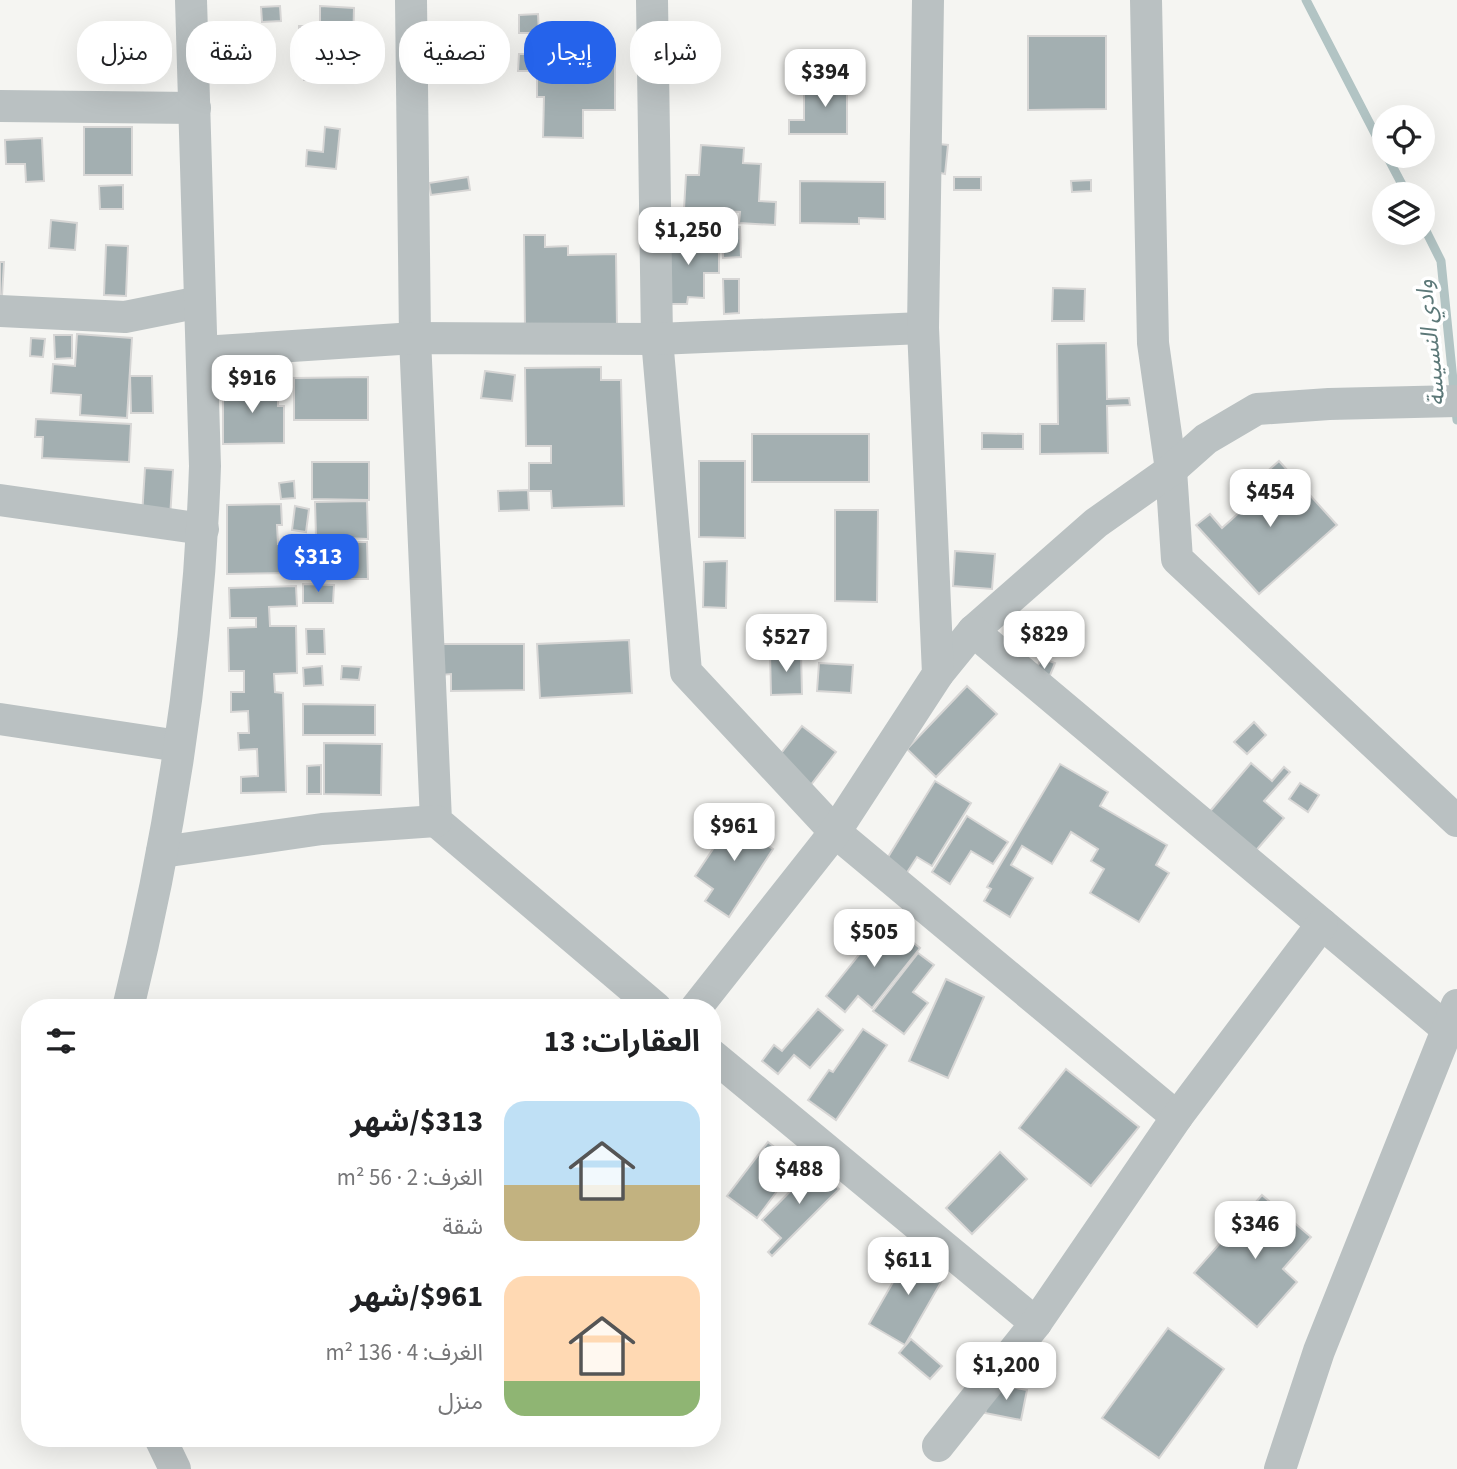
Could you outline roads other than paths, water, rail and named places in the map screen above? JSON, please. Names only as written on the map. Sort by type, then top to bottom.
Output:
[{"type":"street","points":[[130,999],[154,902],[189,690],[203,529],[205,466],[191,0]]},
{"type":"street","points":[[411,0],[415,338],[436,821]]},
{"type":"street","points":[[652,0],[657,339],[686,672],[835,832],[1177,1117]]},
{"type":"street","points":[[928,0],[923,328],[938,674]]},
{"type":"street","points":[[1146,0],[1153,343],[1171,470],[1177,559],[1457,821]]},
{"type":"street","points":[[0,106],[195,108]]},
{"type":"street","points":[[0,311],[125,317],[200,302]]},
{"type":"street","points":[[202,352],[415,338],[657,339],[923,328]]},
{"type":"street","points":[[703,999],[835,832],[938,674],[973,631],[1096,523],[1171,470],[1206,439],[1257,409],[1457,401]]},
{"type":"street","points":[[0,500],[203,529]]},
{"type":"street","points":[[973,631],[1322,924],[1452,1017],[1319,1351],[1280,1469]]},
{"type":"street","points":[[0,719],[179,746]]},
{"type":"street","points":[[162,852],[322,830],[436,821],[645,999]]},
{"type":"street","points":[[938,1446],[1036,1323],[1177,1117],[1322,924]]},
{"type":"street","points":[[721,1062],[1036,1323]]},
{"type":"street","points":[[164,1447],[175,1469]]},
{"type":"waterway","name":"وادي النسيسة","points":[[1306,0],[1372,128]]},
{"type":"waterway","name":"وادي النسيسة","points":[[1393,168],[1401,182]]},
{"type":"waterway","name":"وادي النسيسة","points":[[1433,245],[1441,261],[1457,420]]}]
